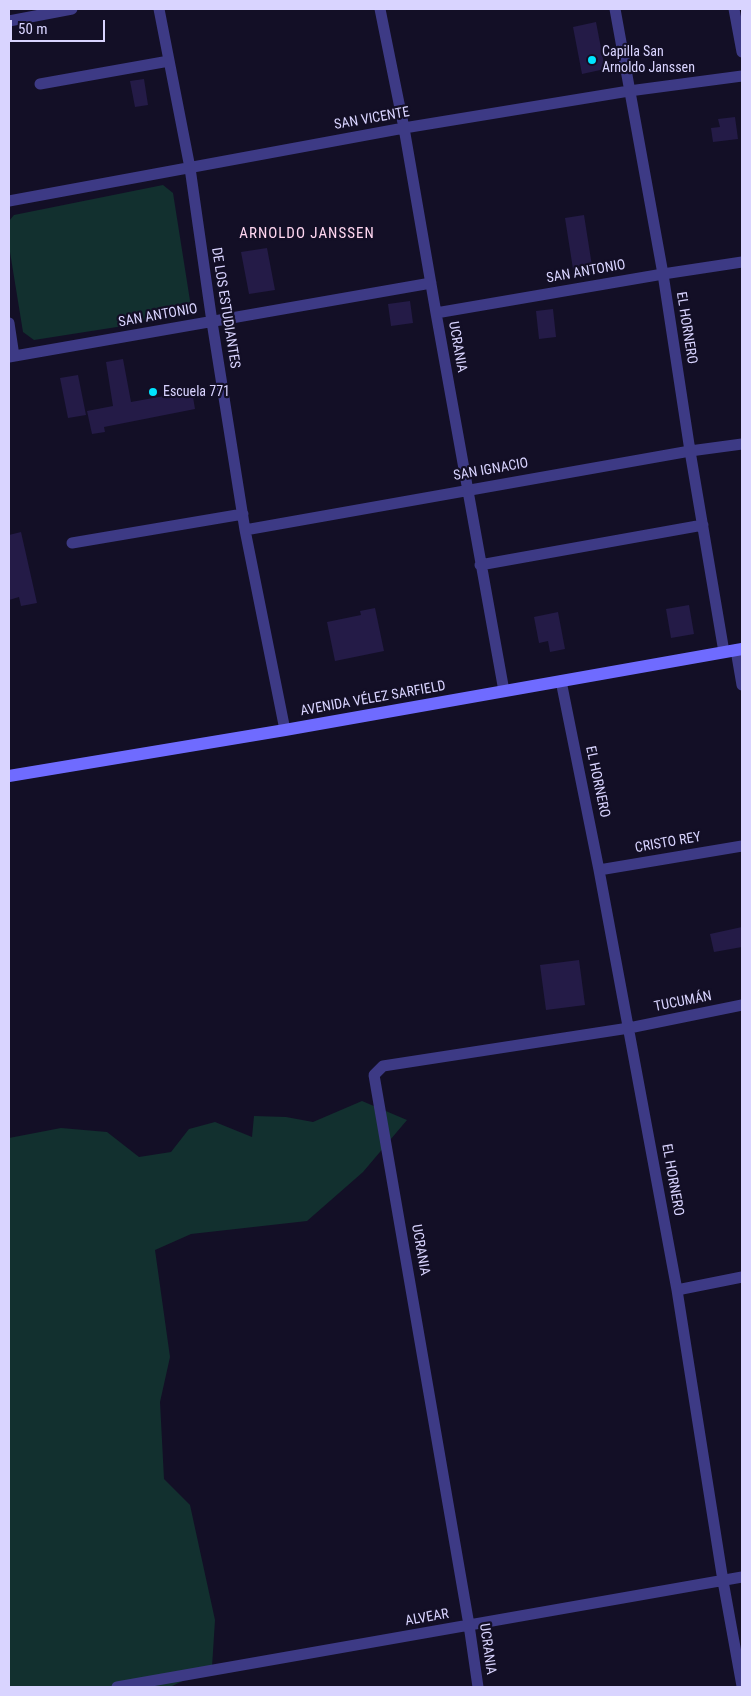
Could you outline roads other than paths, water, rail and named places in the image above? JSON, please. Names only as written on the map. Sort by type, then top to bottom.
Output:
[{"type":"main road","name":"AVENIDA VÉLEZ SARFIELD","points":[[9,776],[285,730],[734,650]]},
{"type":"street","points":[[9,21],[72,9]]},
{"type":"street","name":"DE LOS ESTUDIANTES","points":[[159,9],[190,168],[242,514],[285,730]]},
{"type":"street","name":"UCRANIA","points":[[380,9],[404,128],[480,565],[504,690]]},
{"type":"street","name":"EL HORNERO","points":[[615,9],[663,274],[702,525],[742,685]]},
{"type":"street","points":[[734,9],[742,52]]},
{"type":"street","points":[[40,84],[169,62]]},
{"type":"street","name":"SAN VICENTE","points":[[9,201],[404,128],[629,91],[742,76]]},
{"type":"street","name":"SAN ANTONIO","points":[[436,314],[742,262]]},
{"type":"street","name":"SAN ANTONIO","points":[[12,357],[431,282]]},
{"type":"street","points":[[9,323],[12,357]]},
{"type":"street","name":"SAN IGNACIO","points":[[245,530],[468,489],[690,451],[742,444]]},
{"type":"street","points":[[72,543],[242,514]]},
{"type":"street","points":[[480,565],[702,525]]},
{"type":"street","name":"EL HORNERO","points":[[561,681],[600,870],[677,1290],[723,1581],[742,1686]]},
{"type":"street","name":"CRISTO REY","points":[[600,870],[742,846]]},
{"type":"street","name":"TUCUMÁN","points":[[629,1028],[742,1005]]},
{"type":"street","name":"UCRANIA","points":[[478,1687],[374,1075],[383,1066],[629,1028]]},
{"type":"street","points":[[677,1290],[742,1277]]},
{"type":"street","name":"ALVEAR","points":[[117,1687],[742,1577]]},
{"type":"place","name":"Capilla San Arnoldo Janssen","points":[[592,60]]},
{"type":"place","name":"Escuela 771","points":[[153,392]]},
{"type":"district","name":"ARNOLDO JANSSEN","points":[[307,234]]}]
